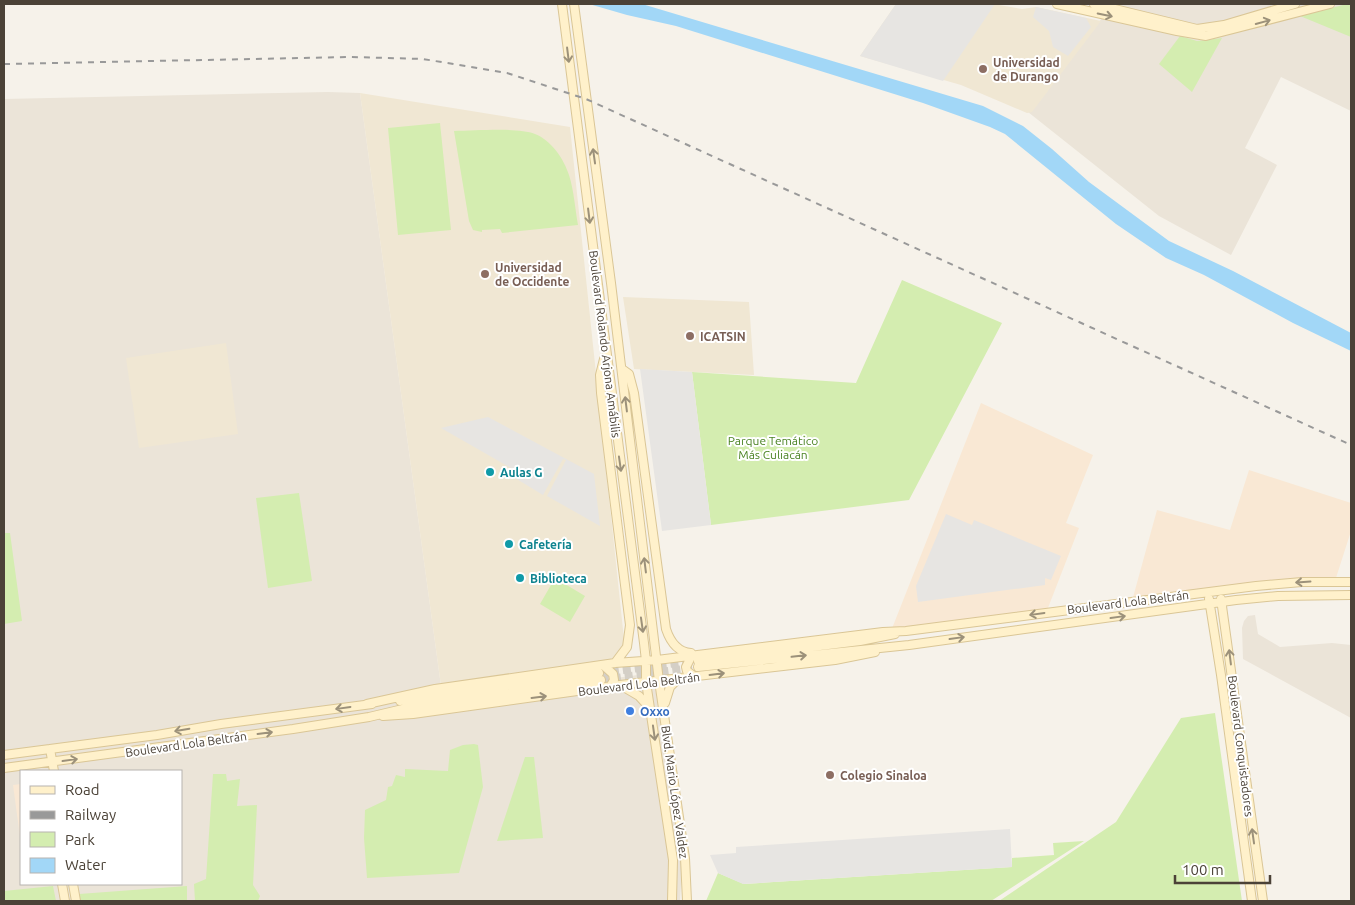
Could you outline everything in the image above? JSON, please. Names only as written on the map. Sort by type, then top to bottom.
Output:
[{"type":"main road","points":[[1058,4],[1178,32],[1206,36],[1330,4]]},
{"type":"main road","points":[[1094,4],[1197,29],[1224,25],[1296,4]]},
{"type":"main road","name":"Boulevard Rolando Arjona Amábilis","points":[[562,5],[583,158],[605,354],[646,661],[646,684]]},
{"type":"main road","name":"Boulevard Rolando Arjona Amábilis","points":[[574,6],[622,369],[659,682]]},
{"type":"main road","points":[[605,354],[600,375],[601,393],[630,625],[627,648],[616,663]]},
{"type":"main road","points":[[622,369],[629,374],[634,393],[666,629],[672,642],[681,650],[686,653],[703,654]]},
{"type":"main road","name":"Boulevard Lola Beltrán","points":[[696,661],[703,654],[883,632],[906,631],[1208,592],[1302,582],[1351,582]]},
{"type":"main road","name":"Boulevard Conquistadores","points":[[1220,591],[1263,901]]},
{"type":"main road","name":"Boulevard Conquistadores","points":[[1208,592],[1252,901]]},
{"type":"main road","name":"Boulevard Lola Beltrán","points":[[367,704],[435,689],[616,663],[657,660],[696,661],[909,645],[1222,601],[1278,596],[1351,595]]},
{"type":"main road","name":"Boulevard Lola Beltrán","points":[[696,661],[860,641],[906,631]]},
{"type":"main road","name":"Boulevard Lola Beltrán","points":[[369,717],[413,714],[610,687],[835,660],[909,645]]},
{"type":"main road","points":[[695,677],[687,671],[686,666],[696,661]]},
{"type":"main road","points":[[603,665],[613,674],[614,680],[610,687]]},
{"type":"main road","name":"Boulevard Lola Beltrán","points":[[4,755],[367,704],[600,677],[407,708],[369,717],[293,729],[52,762],[43,767],[4,768]]},
{"type":"main road","points":[[664,710],[670,687],[678,679]]},
{"type":"main road","name":"Blvd. Mario López Valdez","points":[[659,682],[685,858],[688,901]]},
{"type":"main road","name":"Blvd. Mario López Valdez","points":[[646,684],[673,860],[672,901]]},
{"type":"main road","points":[[620,686],[636,694],[650,708]]},
{"type":"main road","points":[[50,750],[54,770]]},
{"type":"main road","points":[[40,751],[43,767]]},
{"type":"main road","points":[[62,885],[66,901]]},
{"type":"main road","points":[[73,885],[76,901]]},
{"type":"shaded area","name":"Universidad de Durango","points":[[896,4],[993,4],[1022,9],[1036,7],[1101,21],[1032,112],[1027,113],[961,85],[860,56]]},
{"type":"shaded area","points":[[896,4],[995,4],[943,81],[860,56]]},
{"type":"shaded area","points":[[1113,4],[1351,4],[1351,111],[1281,77],[1245,148],[1277,165],[1231,255],[1159,216],[1028,112]]},
{"type":"shaded area","points":[[1036,7],[1086,18],[1091,27],[1068,56],[1053,47],[1049,31],[1033,17]]},
{"type":"shaded area","points":[[328,92],[360,93],[442,701],[653,673],[682,868],[680,901],[4,901],[4,99]]},
{"type":"shaded area","name":"Universidad de Occidente","points":[[360,93],[570,127],[626,658],[441,686]]},
{"type":"shaded area","name":"ICATSIN","points":[[623,297],[749,302],[754,375],[634,369]]},
{"type":"shaded area","points":[[226,343],[238,434],[139,448],[126,358]]},
{"type":"shaded area","points":[[640,369],[692,372],[711,525],[662,531]]},
{"type":"shaded area","points":[[981,403],[1093,455],[1066,523],[1079,528],[1046,613],[891,631]]},
{"type":"shaded area","points":[[488,417],[594,474],[600,526],[547,496],[566,460],[563,459],[543,495],[515,478],[518,472],[441,428]]},
{"type":"shaded area","points":[[1249,470],[1351,503],[1351,531],[1335,581],[1132,601],[1157,510],[1230,530]]},
{"type":"shaded area","points":[[946,514],[972,525],[974,520],[1061,556],[1051,580],[1045,578],[1045,585],[918,602],[916,586]]},
{"type":"shaded area","points":[[1255,615],[1258,634],[1280,647],[1332,643],[1351,645],[1351,718],[1243,659],[1242,628],[1248,616]]},
{"type":"shaded area","points":[[20,784],[20,837],[13,785]]},
{"type":"shaded area","points":[[1010,829],[1012,867],[743,884],[718,873],[710,855],[736,853],[736,847]]},
{"type":"green space","points":[[1351,4],[1351,37],[1300,16]]},
{"type":"green space","points":[[1180,36],[1197,41],[1222,38],[1192,92],[1159,64]]},
{"type":"green space","points":[[440,123],[451,230],[398,235],[388,128]]},
{"type":"green space","points":[[454,131],[518,131],[541,137],[556,151],[567,169],[578,225],[502,233],[500,229],[482,230],[482,232],[473,230],[469,221]]},
{"type":"green space","name":"Parque Temático Más Culiacán","points":[[902,280],[1002,323],[909,500],[711,525],[692,372],[856,383]]},
{"type":"green space","points":[[299,493],[312,581],[268,588],[256,498]]},
{"type":"green space","points":[[4,533],[10,533],[22,621],[4,624]]},
{"type":"green space","points":[[555,578],[585,596],[570,622],[540,604]]},
{"type":"green space","points":[[1215,713],[1242,901],[999,901],[1116,822],[1181,718]]},
{"type":"green space","points":[[463,745],[478,745],[483,787],[459,873],[367,878],[364,838],[365,810],[386,800],[388,787],[392,786],[396,775],[405,777],[405,769],[448,771],[450,750]]},
{"type":"green space","points":[[525,757],[534,757],[543,838],[497,841]]},
{"type":"green space","points":[[213,774],[226,774],[227,781],[240,779],[237,806],[257,805],[253,885],[260,896],[258,901],[195,901],[194,884],[206,879]]},
{"type":"green space","points":[[1084,841],[991,901],[706,901],[718,873],[744,884],[1012,867],[1012,858],[1054,855],[1053,843]]},
{"type":"green space","points":[[53,886],[56,901],[4,901],[4,891]]},
{"type":"green space","points":[[187,886],[187,901],[80,901],[79,894]]},
{"type":"water","points":[[589,4],[642,4],[983,106],[1023,126],[1089,182],[1169,241],[1233,271],[1351,333],[1351,351],[1293,323],[1204,275],[1166,258],[1116,224],[1005,134],[990,127],[923,103],[676,26]]},
{"type":"tunnel","points":[[599,673],[693,661]]},
{"type":"tunnel","points":[[601,680],[698,667]]},
{"type":"railway","points":[[4,64],[351,57],[423,59],[507,73],[586,99],[1351,445]]},
{"type":"place","name":"Universidad de Durango","points":[[983,69]]},
{"type":"place","name":"Universidad de Occidente","points":[[485,274]]},
{"type":"place","name":"ICATSIN","points":[[690,336]]},
{"type":"place","name":"Aulas G","points":[[490,472]]},
{"type":"place","name":"Cafetería","points":[[509,544]]},
{"type":"place","name":"Biblioteca","points":[[520,578]]},
{"type":"place","name":"Oxxo","points":[[630,711]]},
{"type":"place","name":"Colegio Sinaloa","points":[[830,775]]}]
